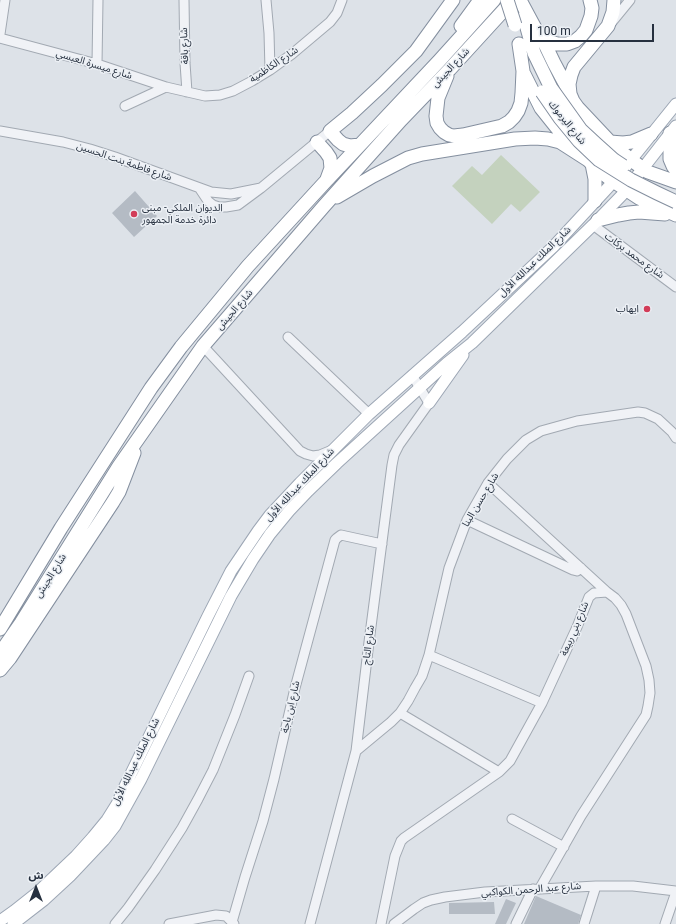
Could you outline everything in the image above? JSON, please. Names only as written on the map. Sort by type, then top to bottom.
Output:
[{"type":"highway","points":[[360,145],[350,146],[343,144],[330,131],[372,95],[416,51],[453,0]]},
{"type":"highway","points":[[439,61],[480,0]]},
{"type":"highway","name":"شارع الجيش","points":[[0,629],[61,528],[151,388],[181,347],[248,266],[494,0]]},
{"type":"highway","points":[[506,0],[520,23]]},
{"type":"highway","points":[[586,30],[591,16],[592,8],[590,0]]},
{"type":"highway","points":[[541,36],[548,41],[557,44],[566,44],[575,41],[581,36],[592,21],[596,14],[600,0]]},
{"type":"highway","points":[[570,94],[569,84],[574,67],[608,26],[613,12],[614,0]]},
{"type":"highway","points":[[518,1],[520,23]]},
{"type":"highway","points":[[518,1],[541,36],[573,101],[578,108],[610,142],[631,160],[643,169],[655,175],[676,182]]},
{"type":"highway","name":"شارع الجيش","points":[[0,653],[21,623],[119,466],[203,346],[324,206],[401,120],[518,1]]},
{"type":"highway","name":"شارع اليرموك","points":[[520,23],[519,44],[547,90],[581,130],[614,160],[632,172],[676,193]]},
{"type":"highway","name":"شارع اليرموك","points":[[520,23],[534,53],[547,90],[560,118],[579,141],[599,160],[657,193],[676,210]]},
{"type":"highway","points":[[450,69],[438,98],[436,116],[437,123],[440,128],[444,132],[454,136],[502,126],[514,117],[521,103],[523,71],[519,44]]},
{"type":"highway","points":[[523,71],[541,108],[577,152]]},
{"type":"highway","points":[[673,129],[670,159],[676,170]]},
{"type":"highway","points":[[610,142],[627,143],[636,141],[651,134]]},
{"type":"highway","points":[[324,206],[361,183],[408,158],[422,154],[515,139],[535,138],[560,142],[577,152],[638,198],[676,210]]},
{"type":"highway","points":[[316,142],[326,152],[331,161],[331,168],[326,181]]},
{"type":"highway","points":[[592,164],[595,178],[594,201]]},
{"type":"highway","points":[[638,198],[637,187],[641,179],[655,175]]},
{"type":"highway","points":[[595,223],[618,215],[634,212],[676,210]]},
{"type":"highway","points":[[0,670],[10,658],[119,492],[141,433]]},
{"type":"main road","name":"شارع الملك عبدالله الأول","points":[[0,921],[38,892],[76,856],[107,820],[120,797],[231,571],[270,515],[285,497],[369,414],[462,332],[553,248],[594,201],[614,181],[676,104]]},
{"type":"main road","name":"شارع الملك عبدالله الأول","points":[[14,924],[44,900],[70,876],[115,826],[141,779],[232,596],[253,559],[270,534],[289,511],[359,442],[472,342],[595,223],[626,190],[673,129]]},
{"type":"main road","points":[[429,403],[472,342]]},
{"type":"street","points":[[0,34],[5,0]]},
{"type":"street","points":[[97,64],[98,0]]},
{"type":"street","name":"شارع باقة","points":[[184,0],[187,92]]},
{"type":"street","points":[[266,0],[270,70]]},
{"type":"street","name":"شارع الكاظمية","points":[[187,92],[204,96],[220,95],[233,91],[270,70],[311,40],[330,22],[337,13],[342,0]]},
{"type":"street","points":[[608,26],[630,0]]},
{"type":"street","name":"شارع ميسرة العبسي","points":[[0,38],[97,64],[166,87],[187,92]]},
{"type":"street","points":[[125,106],[166,87]]},
{"type":"street","name":"شارع فاطمة بنت الحسين","points":[[0,131],[63,142],[90,149],[211,192],[232,194],[261,188]]},
{"type":"street","name":"شارع فاطمة بنت الحسين","points":[[200,189],[208,201],[213,205],[226,207],[238,204],[261,188],[330,131]]},
{"type":"street","name":"شارع محمد بركات","points":[[595,223],[676,287]]},
{"type":"street","points":[[288,337],[369,414]]},
{"type":"street","points":[[203,346],[300,451],[313,456],[320,455],[333,449]]},
{"type":"street","points":[[412,375],[429,403]]},
{"type":"street","name":"شارع التاج","points":[[310,924],[356,751],[394,455],[398,445],[429,403]]},
{"type":"street","name":"شارع حسن البنا","points":[[356,751],[400,713],[422,676],[429,655],[449,568],[467,520],[488,483],[507,459],[526,440],[541,431],[577,421],[638,412],[646,413],[658,419],[672,432],[676,438]]},
{"type":"street","points":[[488,483],[621,605],[626,614],[646,666],[650,693],[646,715],[581,816],[564,847],[516,924]]},
{"type":"street","points":[[467,520],[573,570],[577,571],[581,568]]},
{"type":"street","name":"شارع ابن باجة","points":[[232,923],[263,821],[295,688],[335,540],[341,535],[382,544]]},
{"type":"street","name":"شارع بني ربيعة","points":[[381,924],[395,856],[401,841],[499,772],[510,761],[542,703],[589,597],[594,593],[607,592]]},
{"type":"street","points":[[429,655],[542,703]]},
{"type":"street","points":[[115,924],[155,870],[195,805],[215,764],[249,676]]},
{"type":"street","points":[[400,713],[499,772]]},
{"type":"street","points":[[512,819],[564,847]]},
{"type":"street","points":[[584,924],[596,886]]},
{"type":"street","name":"شارع عبد الرحمن الكواكبي","points":[[394,924],[423,903],[438,898],[485,892],[596,886],[633,886],[676,892]]},
{"type":"street","points":[[665,924],[676,892]]},
{"type":"street","points":[[169,924],[216,916],[226,916],[232,923]]},
{"type":"green space","points":[[501,155],[540,192],[520,212],[511,204],[492,224],[452,186],[472,166],[482,175]]},
{"type":"building","name":"الديوان الملكي- مبنى دائرة خدمة الجمهور","points":[[135,191],[157,216],[134,237],[112,213]]},
{"type":"building","points":[[536,896],[581,915],[578,924],[524,924]]},
{"type":"building","points":[[506,899],[516,903],[506,924],[495,924]]},
{"type":"building","points":[[494,902],[495,914],[449,914],[449,903]]},
{"type":"place","name":"الديوان الملكي- مبنى دائرة خدمة الجمهور","points":[[134,214]]},
{"type":"place","name":"ايهاب","points":[[647,309]]}]
